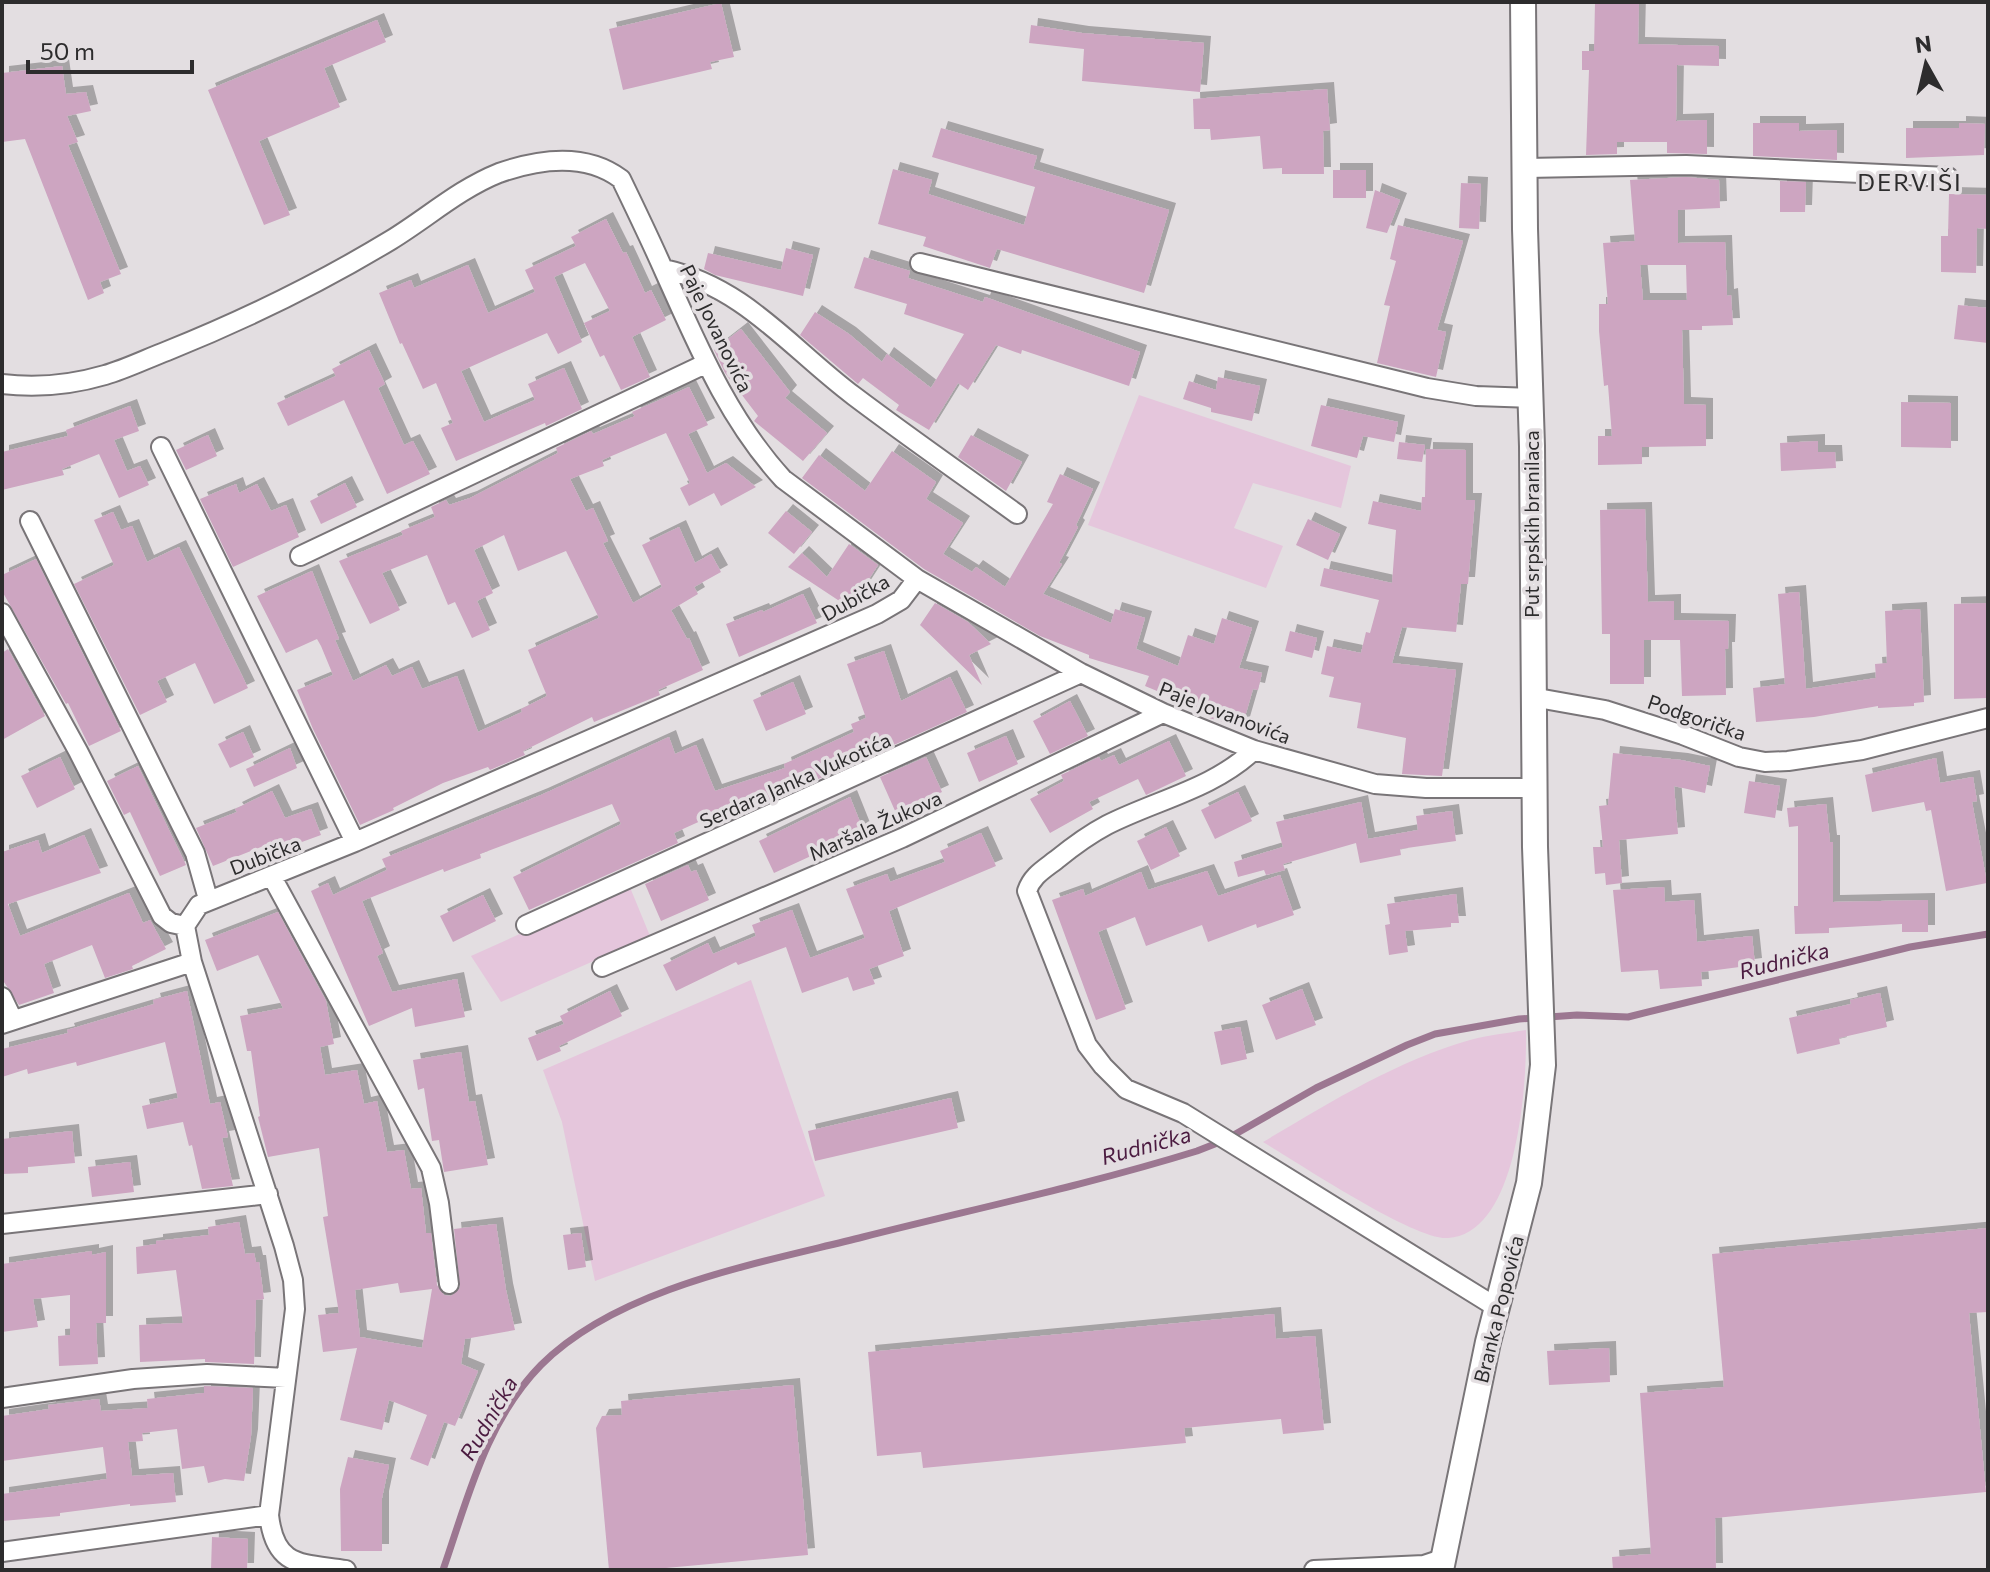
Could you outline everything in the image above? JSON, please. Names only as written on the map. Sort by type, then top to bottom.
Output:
[{"type":"main road","name":"Put srpskih branilaca","points":[[1523,2],[1533,788],[1542,1046]]},
{"type":"main road","name":"Branka Popovića","points":[[1442,1564],[1496,1307],[1529,1183],[1543,1065],[1542,1046]]},
{"type":"street","name":"Paje Jovanovića","points":[[2,384],[26,387],[105,375],[214,332],[342,269],[474,184],[531,163],[578,161],[609,170],[621,179],[705,364],[748,438],[783,479],[917,579],[1081,673],[1163,713],[1254,750],[1375,784],[1426,788],[1533,788]]},
{"type":"street","points":[[1526,168],[1686,165],[1948,177]]},
{"type":"street","points":[[920,263],[1427,388],[1476,396],[1530,398]]},
{"type":"street","points":[[664,269],[691,275],[741,302],[851,394],[1017,514]]},
{"type":"street","points":[[300,556],[705,364]]},
{"type":"street","points":[[161,447],[355,842]]},
{"type":"street","points":[[30,521],[195,853],[208,899],[193,909],[185,926],[192,962],[293,1280],[295,1309],[269,1515],[273,1542],[283,1554],[307,1564],[346,1570]]},
{"type":"street","name":"Dubička","points":[[208,899],[272,877],[355,842],[877,614],[901,600],[917,579]]},
{"type":"street","points":[[2,613],[78,751],[162,916],[171,923],[185,926]]},
{"type":"street","name":"Serdara Janka Vukotića","points":[[526,925],[1081,673]]},
{"type":"street","name":"Podgorička","points":[[1532,697],[1605,710],[1739,757],[1765,762],[1862,750],[1988,718]]},
{"type":"street","name":"Maršala Žukova","points":[[602,967],[902,838],[1163,713]]},
{"type":"street","points":[[1254,750],[1224,773],[1108,824],[1031,879],[1027,891],[1087,1045],[1126,1089],[1183,1113],[1496,1307]]},
{"type":"street","points":[[272,877],[431,1168],[439,1203],[449,1284]]},
{"type":"street","points":[[2,997],[8,1022],[192,962]]},
{"type":"street","points":[[2,1224],[268,1194]]},
{"type":"street","points":[[2,1398],[133,1379],[207,1374],[286,1378]]},
{"type":"street","points":[[2,1552],[269,1515]]},
{"type":"street","points":[[1314,1570],[1442,1564]]},
{"type":"shaded area","points":[[1139,395],[1351,466],[1341,508],[1253,483],[1234,528],[1283,546],[1266,588],[1088,525]]},
{"type":"shaded area","points":[[629,885],[650,936],[501,1002],[471,956]]},
{"type":"shaded area","points":[[751,980],[825,1196],[595,1281],[562,1122],[543,1070]]},
{"type":"shaded area","points":[[1526,1030],[1524,1084],[1514,1152],[1504,1184],[1490,1211],[1472,1230],[1448,1238],[1432,1236],[1410,1227],[1356,1199],[1263,1142],[1364,1084],[1416,1059],[1470,1040]]},
{"type":"building","points":[[1595,2],[1639,2],[1638,44],[1719,46],[1719,66],[1677,65],[1676,121],[1707,120],[1707,154],[1667,153],[1667,142],[1617,142],[1617,154],[1586,155],[1589,70],[1582,70],[1582,51],[1594,51]]},
{"type":"building","points":[[721,3],[734,57],[710,62],[712,69],[623,90],[609,29]]},
{"type":"building","points":[[377,20],[386,42],[324,68],[340,107],[259,141],[290,215],[264,225],[208,90]]},
{"type":"building","points":[[1031,25],[1082,33],[1204,43],[1200,92],[1082,81],[1084,49],[1029,43]]},
{"type":"building","points":[[62,66],[66,94],[86,92],[91,111],[67,116],[78,142],[68,145],[121,274],[100,282],[104,293],[88,300],[25,139],[2,142],[2,73]]},
{"type":"building","points":[[1327,89],[1330,130],[1323,131],[1324,174],[1282,174],[1282,168],[1263,169],[1260,136],[1211,140],[1210,129],[1194,129],[1193,99]]},
{"type":"building","points":[[1753,123],[1799,123],[1799,131],[1837,130],[1837,160],[1753,156]]},
{"type":"building","points":[[1959,123],[1985,124],[1984,155],[1906,158],[1906,128],[1959,128]]},
{"type":"building","points":[[941,128],[1037,156],[1033,169],[1169,210],[1144,293],[997,249],[990,268],[923,246],[926,237],[878,224],[893,169],[932,180],[928,194],[1024,225],[1035,187],[932,157]]},
{"type":"building","points":[[1333,170],[1366,170],[1366,198],[1333,198]]},
{"type":"building","points":[[1686,177],[1719,180],[1720,208],[1678,210],[1678,243],[1725,242],[1727,296],[1731,295],[1733,325],[1682,330],[1684,404],[1706,405],[1706,446],[1642,447],[1642,464],[1598,465],[1598,436],[1612,436],[1599,331],[1599,304],[1608,304],[1603,243],[1635,241],[1630,180]],"holes":[[[1640,265],[1686,265],[1687,300],[1643,300]]]},
{"type":"building","points":[[1780,181],[1806,182],[1805,212],[1780,212]]},
{"type":"building","points":[[1461,183],[1481,184],[1479,229],[1459,228]]},
{"type":"building","points":[[1375,190],[1400,200],[1387,233],[1366,228]]},
{"type":"building","points":[[1949,194],[1988,195],[1988,229],[1977,228],[1976,273],[1941,272],[1941,236],[1948,236]]},
{"type":"building","points":[[606,219],[645,293],[651,290],[666,320],[632,337],[650,377],[621,390],[604,355],[600,357],[584,323],[610,311],[585,263],[554,277],[582,342],[558,354],[547,333],[461,371],[484,422],[535,400],[528,384],[564,368],[582,409],[456,461],[441,428],[453,423],[436,383],[423,389],[379,293],[411,280],[414,288],[468,265],[488,313],[535,292],[525,270],[576,246],[571,237]]},
{"type":"building","points":[[1398,225],[1463,241],[1437,330],[1446,332],[1436,377],[1377,363],[1390,306],[1384,305],[1396,261],[1390,259]]},
{"type":"building","points":[[786,248],[813,255],[803,296],[715,275],[704,269],[708,253],[781,270]]},
{"type":"building","points":[[864,257],[910,271],[908,278],[983,302],[985,297],[1140,352],[1129,386],[1022,350],[1021,354],[996,345],[968,390],[958,383],[929,430],[896,410],[899,405],[863,378],[858,384],[800,335],[815,312],[849,334],[882,362],[887,354],[931,388],[964,334],[904,314],[907,304],[854,288]]},
{"type":"building","points":[[1958,305],[1988,308],[1988,343],[1954,339]]},
{"type":"building","points":[[741,329],[790,392],[785,398],[827,433],[803,461],[754,421],[758,416],[725,373],[714,350]]},
{"type":"building","points":[[369,350],[385,384],[378,388],[404,445],[413,441],[430,474],[387,494],[344,400],[288,426],[277,403],[336,376],[332,369]]},
{"type":"building","points":[[1218,377],[1260,386],[1252,421],[1211,412],[1211,408],[1183,399],[1189,381],[1216,390]]},
{"type":"building","points":[[689,387],[708,425],[688,434],[707,473],[726,463],[756,487],[721,506],[714,493],[689,506],[680,488],[690,483],[666,433],[602,460],[604,466],[570,479],[586,511],[593,508],[608,541],[603,543],[633,603],[662,587],[642,545],[679,527],[695,563],[711,554],[721,572],[694,587],[698,594],[671,610],[689,638],[703,670],[658,690],[660,695],[594,722],[592,717],[523,751],[525,755],[490,770],[488,767],[443,783],[360,825],[297,690],[333,675],[321,646],[317,639],[286,653],[257,596],[312,571],[339,639],[335,640],[353,681],[386,665],[392,676],[412,667],[422,689],[457,676],[478,732],[522,712],[521,709],[547,696],[528,650],[599,618],[566,551],[518,571],[504,535],[474,550],[493,593],[477,601],[490,630],[472,638],[455,602],[448,605],[427,555],[382,573],[400,610],[370,624],[339,561],[403,535],[401,531],[435,517],[431,507],[446,500],[449,505],[470,498],[558,453],[556,448],[591,431],[593,434],[635,416],[632,412]]},
{"type":"building","points":[[1901,402],[1951,403],[1951,448],[1901,447]]},
{"type":"building","points":[[1321,405],[1398,422],[1394,442],[1363,436],[1357,458],[1311,446]]},
{"type":"building","points":[[130,406],[139,431],[114,440],[127,471],[140,466],[149,485],[119,498],[99,454],[62,469],[64,475],[2,490],[2,452],[68,436],[66,430]]},
{"type":"building","points":[[208,435],[217,456],[186,470],[176,450]]},
{"type":"building","points":[[971,435],[1022,462],[1006,491],[958,457]]},
{"type":"building","points":[[1818,441],[1818,452],[1835,452],[1836,468],[1781,471],[1780,443]]},
{"type":"building","points":[[1399,442],[1425,445],[1422,462],[1397,459]]},
{"type":"building","points":[[1426,449],[1466,450],[1466,500],[1475,500],[1468,584],[1461,584],[1456,632],[1402,627],[1392,663],[1456,670],[1442,776],[1402,774],[1406,738],[1357,728],[1361,703],[1329,697],[1334,677],[1321,674],[1327,646],[1361,653],[1379,600],[1320,586],[1324,568],[1392,583],[1396,530],[1368,524],[1373,501],[1421,511],[1422,497],[1425,497]]},
{"type":"building","points":[[892,451],[936,482],[926,499],[963,523],[943,554],[972,572],[976,567],[1005,587],[1053,504],[1047,502],[1060,474],[1093,489],[1059,563],[1062,564],[1043,594],[1111,623],[1115,609],[1145,618],[1136,649],[1178,666],[1188,635],[1214,644],[1222,618],[1252,628],[1239,668],[1262,673],[1258,690],[1253,689],[1242,727],[1209,718],[1210,713],[1145,686],[1149,676],[1089,658],[1089,655],[1040,636],[924,569],[802,478],[819,455],[865,491]]},
{"type":"building","points":[[345,483],[357,507],[321,524],[310,501]]},
{"type":"building","points":[[236,484],[239,493],[257,484],[271,511],[286,505],[299,537],[233,567],[200,499]]},
{"type":"building","points":[[1645,509],[1648,602],[1674,601],[1674,620],[1729,621],[1728,649],[1725,649],[1726,695],[1682,696],[1680,640],[1644,640],[1644,684],[1610,684],[1610,634],[1602,634],[1600,510]]},
{"type":"building","points":[[786,511],[812,532],[794,554],[768,533]]},
{"type":"building","points":[[113,512],[121,530],[132,526],[147,562],[179,547],[248,688],[214,704],[195,663],[157,681],[167,702],[140,715],[74,584],[114,565],[94,520]]},
{"type":"building","points":[[1308,519],[1340,534],[1328,560],[1296,545]]},
{"type":"building","points":[[849,544],[878,565],[850,608],[788,567],[802,553],[827,577]]},
{"type":"building","points":[[36,559],[121,731],[89,746],[68,703],[2,591],[2,575]]},
{"type":"building","points":[[1799,592],[1806,689],[1876,678],[1875,664],[1887,663],[1885,611],[1920,609],[1924,702],[1914,703],[1914,706],[1878,706],[1814,717],[1756,722],[1753,688],[1785,684],[1778,594]]},
{"type":"building","points":[[803,594],[817,623],[739,657],[726,624]]},
{"type":"building","points":[[935,603],[968,622],[991,644],[969,655],[982,685],[920,625]]},
{"type":"building","points":[[1988,603],[1988,698],[1954,699],[1954,604]]},
{"type":"building","points":[[1290,631],[1317,638],[1312,658],[1285,651]]},
{"type":"building","points":[[8,649],[45,716],[2,740],[2,653]]},
{"type":"building","points":[[884,651],[901,701],[950,677],[967,712],[741,814],[728,818],[725,810],[674,833],[678,843],[529,910],[513,877],[621,824],[612,804],[480,854],[481,858],[444,872],[443,869],[362,901],[383,953],[377,956],[392,992],[457,979],[465,1017],[415,1027],[412,1008],[369,1026],[311,891],[328,883],[333,895],[387,870],[382,859],[541,795],[669,737],[675,754],[696,745],[715,791],[785,768],[784,764],[854,732],[851,724],[866,718],[847,664]]},
{"type":"building","points":[[793,682],[806,714],[766,731],[753,700]]},
{"type":"building","points":[[1070,701],[1088,736],[1050,754],[1033,721]]},
{"type":"building","points":[[243,732],[254,757],[230,768],[218,744]]},
{"type":"building","points":[[1006,736],[1018,764],[979,782],[967,753]]},
{"type":"building","points":[[1169,741],[1186,776],[1146,795],[1138,779],[1089,802],[1093,809],[1050,833],[1030,799],[1064,781],[1061,775],[1099,757],[1101,761],[1114,755],[1119,765]]},
{"type":"building","points":[[290,748],[297,768],[254,787],[246,769]]},
{"type":"building","points":[[1613,753],[1710,766],[1705,793],[1674,786],[1678,834],[1619,840],[1622,883],[1606,885],[1605,873],[1595,874],[1593,847],[1603,847],[1599,806],[1608,805]]},
{"type":"building","points":[[60,757],[75,789],[37,808],[21,776]]},
{"type":"building","points":[[926,757],[942,792],[896,813],[880,777]]},
{"type":"building","points":[[1936,758],[1940,783],[1973,777],[1977,801],[1972,802],[1987,883],[1946,891],[1931,810],[1926,811],[1924,802],[1872,812],[1865,775]]},
{"type":"building","points":[[138,766],[186,865],[160,876],[130,812],[124,815],[107,781]]},
{"type":"building","points":[[1749,781],[1780,786],[1775,818],[1744,813]]},
{"type":"building","points":[[272,791],[285,818],[311,809],[321,835],[280,850],[276,841],[213,866],[196,828],[237,812],[235,809]]},
{"type":"building","points":[[1238,792],[1252,821],[1215,839],[1201,810]]},
{"type":"building","points":[[850,797],[864,832],[810,853],[811,856],[774,873],[759,841]]},
{"type":"building","points":[[1361,802],[1368,839],[1418,830],[1416,816],[1452,811],[1456,841],[1400,849],[1401,855],[1360,863],[1356,843],[1283,864],[1285,870],[1266,875],[1264,870],[1238,877],[1234,862],[1283,847],[1276,822]]},
{"type":"building","points":[[1826,804],[1830,842],[1833,842],[1833,902],[1928,900],[1928,932],[1902,932],[1902,924],[1829,928],[1829,933],[1795,934],[1798,826],[1789,827],[1787,808]]},
{"type":"building","points":[[1166,827],[1180,856],[1151,870],[1137,841]]},
{"type":"building","points":[[981,833],[996,866],[889,911],[904,956],[869,969],[875,984],[853,991],[848,977],[802,993],[786,947],[738,965],[736,962],[676,991],[663,965],[708,943],[713,954],[756,936],[752,925],[792,910],[810,958],[865,938],[846,889],[887,874],[890,882],[945,862],[940,851]]},
{"type":"building","points":[[84,835],[101,873],[8,904],[20,936],[129,893],[143,923],[150,920],[166,949],[132,966],[133,969],[105,978],[92,945],[44,964],[54,993],[19,1005],[2,979],[2,852],[38,840],[42,853]]},
{"type":"building","points":[[688,865],[691,872],[696,870],[709,900],[661,921],[645,884]]},
{"type":"building","points":[[1207,871],[1218,896],[1280,875],[1294,915],[1257,928],[1256,924],[1208,942],[1202,925],[1146,946],[1135,917],[1098,932],[1126,1009],[1096,1020],[1052,900],[1083,889],[1085,896],[1141,872],[1148,890]]},
{"type":"building","points":[[1664,887],[1665,902],[1694,900],[1697,942],[1752,936],[1755,965],[1701,972],[1702,986],[1660,989],[1658,970],[1621,972],[1613,890]]},
{"type":"building","points":[[1456,894],[1459,923],[1451,923],[1451,927],[1405,931],[1408,952],[1389,955],[1385,925],[1390,924],[1387,904]]},
{"type":"building","points":[[483,895],[496,921],[453,942],[440,916]]},
{"type":"building","points":[[278,912],[326,1001],[334,1044],[320,1047],[325,1075],[357,1070],[364,1104],[377,1101],[387,1152],[404,1150],[411,1189],[421,1188],[426,1233],[431,1233],[437,1285],[444,1295],[451,1296],[460,1288],[454,1229],[496,1224],[515,1330],[465,1339],[461,1364],[478,1371],[455,1426],[444,1422],[428,1466],[410,1459],[427,1415],[389,1400],[382,1430],[340,1420],[357,1348],[323,1352],[318,1315],[339,1313],[323,1217],[328,1216],[319,1148],[268,1157],[258,1117],[251,1051],[247,1051],[240,1016],[283,1008],[258,955],[217,971],[205,940]],"holes":[[[398,1283],[400,1293],[432,1289],[422,1348],[360,1337],[355,1290]]]},
{"type":"building","points":[[1302,989],[1316,1025],[1276,1040],[1262,1005]]},
{"type":"building","points":[[187,991],[210,1104],[220,1102],[228,1137],[222,1138],[233,1186],[202,1189],[183,1122],[147,1129],[142,1106],[178,1098],[165,1042],[77,1066],[76,1062],[28,1074],[27,1069],[2,1077],[2,1049],[68,1033],[67,1030]]},
{"type":"building","points":[[610,991],[622,1016],[559,1046],[561,1051],[537,1061],[528,1038],[564,1024],[560,1016]]},
{"type":"building","points":[[1880,993],[1887,1027],[1839,1038],[1840,1044],[1797,1054],[1789,1018],[1851,1004],[1850,1000]]},
{"type":"building","points":[[1240,1027],[1247,1059],[1221,1065],[1214,1032]]},
{"type":"building","points":[[461,1052],[469,1102],[475,1101],[488,1165],[444,1172],[439,1140],[432,1141],[424,1088],[418,1090],[413,1060]]},
{"type":"building","points":[[951,1098],[958,1128],[815,1161],[808,1131]]},
{"type":"building","points":[[72,1131],[75,1163],[28,1167],[28,1173],[2,1174],[2,1139]]},
{"type":"building","points":[[130,1162],[134,1192],[92,1197],[88,1167]]},
{"type":"building","points":[[239,1222],[245,1254],[254,1253],[256,1262],[259,1262],[264,1299],[256,1300],[254,1364],[205,1362],[205,1359],[140,1362],[139,1325],[183,1323],[176,1270],[137,1274],[136,1247],[156,1244],[156,1241],[209,1235],[208,1227]]},
{"type":"building","points":[[1988,1228],[1988,1312],[1969,1313],[1986,1492],[1715,1518],[1716,1570],[1613,1570],[1612,1557],[1651,1554],[1640,1393],[1724,1387],[1712,1254]]},
{"type":"building","points":[[581,1233],[586,1267],[568,1270],[563,1235]]},
{"type":"building","points":[[92,1251],[92,1255],[106,1252],[106,1323],[96,1323],[98,1364],[59,1366],[58,1336],[70,1335],[70,1295],[33,1299],[38,1327],[2,1332],[2,1264]]},
{"type":"building","points":[[1274,1314],[1276,1339],[1315,1336],[1324,1430],[1283,1434],[1281,1419],[1184,1428],[1186,1443],[923,1468],[921,1452],[877,1456],[868,1352]]},
{"type":"building","points":[[1609,1348],[1610,1382],[1549,1385],[1547,1351]]},
{"type":"building","points":[[793,1385],[808,1555],[644,1570],[609,1570],[596,1428],[602,1416],[622,1415],[621,1401]]},
{"type":"building","points":[[204,1386],[253,1388],[251,1436],[244,1481],[225,1479],[208,1483],[204,1466],[182,1469],[177,1429],[142,1433],[143,1441],[128,1442],[132,1476],[173,1473],[176,1502],[130,1504],[60,1513],[60,1516],[2,1521],[2,1494],[107,1479],[103,1447],[2,1461],[2,1416],[49,1409],[48,1405],[99,1399],[101,1411],[148,1408],[147,1399],[204,1393]]},
{"type":"building","points":[[348,1457],[389,1465],[382,1498],[382,1551],[341,1551],[340,1489]]},
{"type":"building","points":[[212,1537],[248,1539],[247,1570],[211,1570]]},
{"type":"waterway","name":"Rudnička","points":[[443,1570],[470,1488],[492,1435],[522,1387],[541,1365],[573,1338],[650,1297],[736,1268],[1072,1186],[1197,1151],[1225,1140],[1316,1088],[1435,1034],[1519,1019],[1577,1015],[1628,1017],[1910,947],[1988,934]]},
{"type":"district","name":"DERVIŠI","points":[[1910,181]]}]
